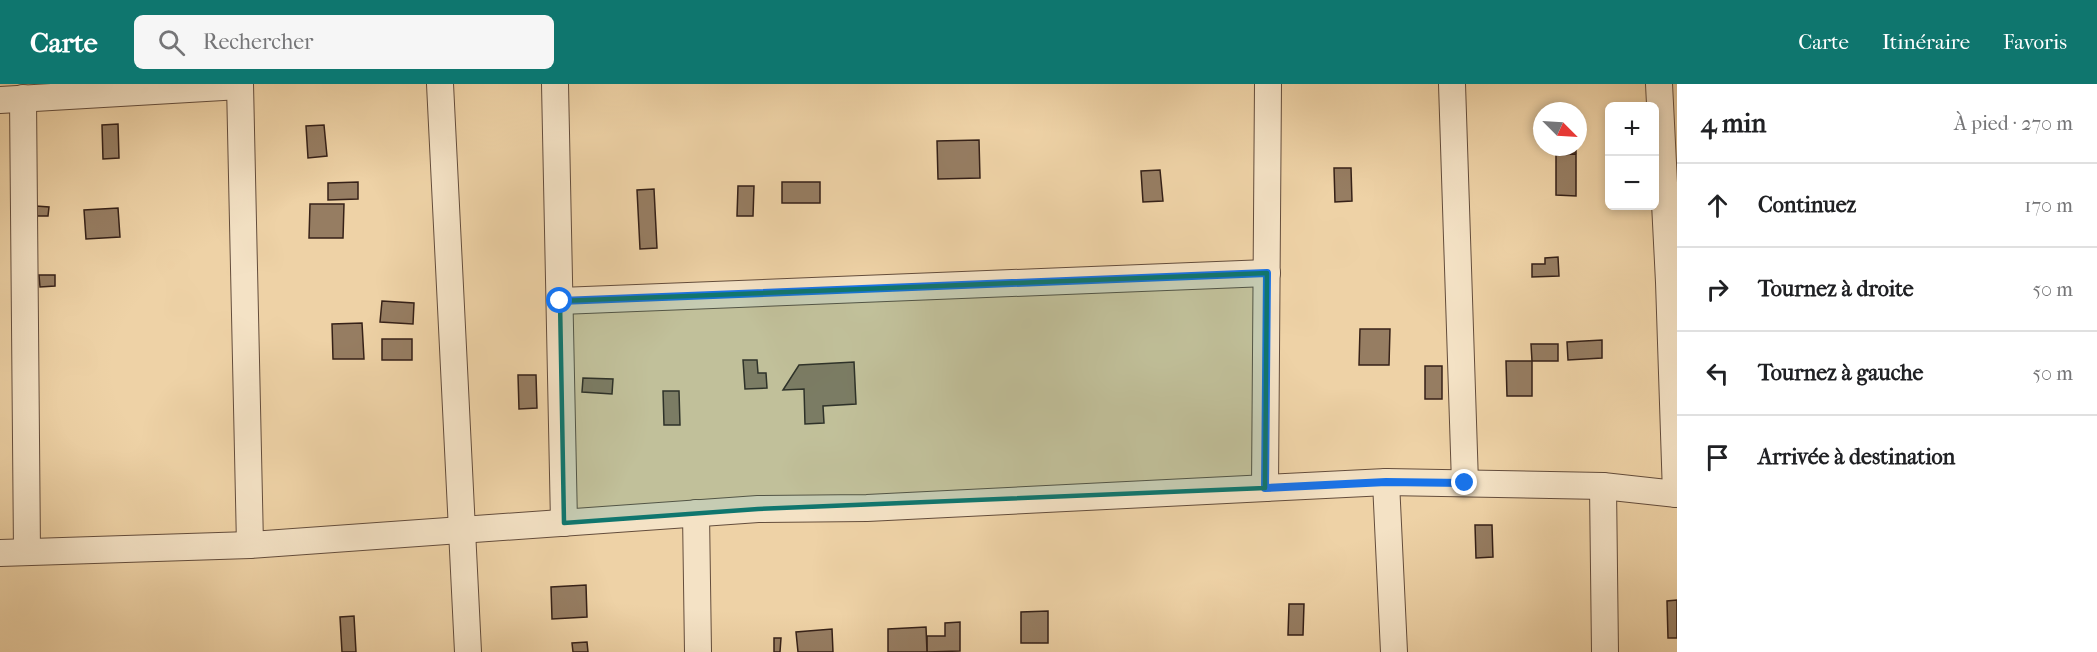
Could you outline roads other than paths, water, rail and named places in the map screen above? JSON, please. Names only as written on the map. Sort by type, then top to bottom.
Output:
[{"type":"street","points":[[440,84],[468,652]]},
{"type":"street","points":[[555,84],[564,524]]},
{"type":"street","points":[[1265,488],[1268,84]]},
{"type":"street","points":[[1452,84],[1465,483]]},
{"type":"street","points":[[0,553],[250,545],[758,509],[867,508],[1386,482],[1603,486],[1676,494],[1673,283],[1659,84]]},
{"type":"street","points":[[27,552],[12,99],[240,85],[250,545]]},
{"type":"street","points":[[560,301],[1267,273]]},
{"type":"street","points":[[1386,482],[1394,652]]},
{"type":"street","points":[[1603,486],[1605,652]]},
{"type":"street","points":[[696,513],[698,652]]}]
